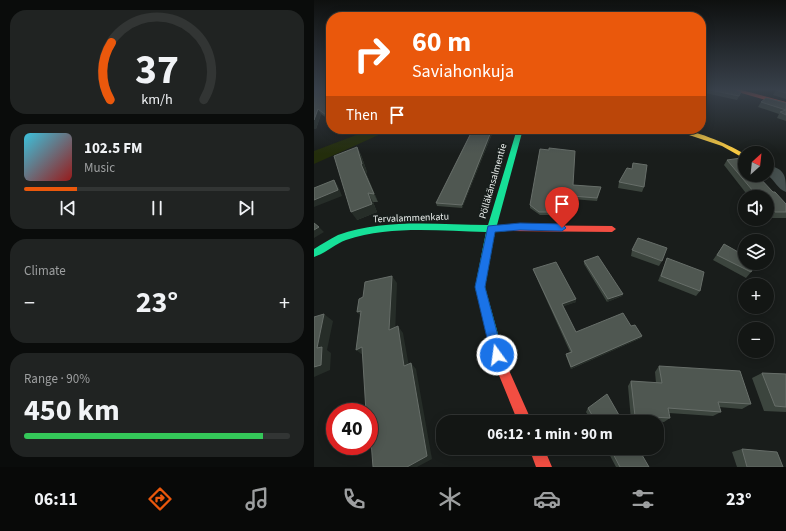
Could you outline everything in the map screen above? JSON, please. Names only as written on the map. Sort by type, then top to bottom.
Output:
[{"type":"street","name":"Pölläkänsalmentie","points":[[519,134],[491,229],[480,287],[497,355],[522,415]]},
{"type":"street","points":[[690,134],[724,145],[738,153]]},
{"type":"street","points":[[774,173],[786,187]]},
{"type":"street","name":"Tervalammenkatu","points":[[314,253],[343,237],[374,229],[459,227],[491,229],[520,227],[612,229]]},
{"type":"street","points":[[539,455],[544,467]]},
{"type":"green space","points":[[359,134],[381,134],[314,164],[314,151]]},
{"type":"building","points":[[314,111],[317,111],[314,120]]},
{"type":"building","points":[[320,111],[326,111],[326,115]]},
{"type":"building","points":[[786,111],[786,115],[780,112]]},
{"type":"building","points":[[470,134],[490,134],[462,205],[436,203]]},
{"type":"building","points":[[357,147],[361,164],[374,194],[368,193],[372,204],[351,212],[334,156]]},
{"type":"building","points":[[549,148],[575,151],[573,185],[601,187],[597,198],[572,196],[571,212],[539,212],[530,205],[540,149],[549,150]]},
{"type":"building","points":[[738,158],[738,173],[727,160]]},
{"type":"building","points":[[633,163],[647,165],[644,187],[619,182],[627,168],[632,169]]},
{"type":"building","points":[[334,180],[338,190],[314,200],[314,188]]},
{"type":"building","points":[[745,182],[764,182],[771,190],[752,190]]},
{"type":"building","points":[[774,192],[786,204],[786,212],[775,212]]},
{"type":"building","points":[[314,223],[319,227],[314,230]]},
{"type":"building","points":[[638,238],[667,248],[662,261],[632,250]]},
{"type":"building","points":[[724,244],[738,252],[738,266],[717,255]]},
{"type":"building","points":[[598,256],[623,294],[608,299],[584,261]]},
{"type":"building","points":[[667,258],[704,272],[700,291],[661,276]]},
{"type":"building","points":[[556,262],[576,299],[562,304],[576,332],[623,313],[631,326],[635,325],[642,336],[571,367],[566,354],[572,352],[533,269]]},
{"type":"building","points":[[392,276],[389,330],[398,326],[404,366],[411,363],[427,456],[407,467],[373,467],[372,455],[378,455],[378,403],[365,403],[362,347],[356,350],[361,311],[357,312],[359,299],[363,297],[365,282]]},
{"type":"building","points":[[324,314],[317,348],[322,347],[321,365],[314,367],[314,317]]},
{"type":"building","points":[[659,366],[740,371],[751,404],[718,402],[721,412],[668,408],[670,418],[664,418],[664,415],[635,415],[631,381],[662,383]]},
{"type":"building","points":[[762,373],[786,374],[786,407],[775,406]]},
{"type":"building","points":[[607,394],[619,415],[592,415],[588,408]]},
{"type":"building","points":[[742,449],[777,452],[783,467],[747,467]]},
{"type":"building","points":[[614,455],[642,455],[649,467],[620,467]]},
{"type":"traffic: fast","points":[[500,363],[480,287],[491,229],[519,134]]},
{"type":"traffic: fast","points":[[314,253],[340,238],[383,228],[507,228]]},
{"type":"traffic: slow","points":[[690,134],[724,145],[738,153]]},
{"type":"traffic: jam","points":[[507,228],[612,229]]},
{"type":"traffic: jam","points":[[500,363],[522,415]]},
{"type":"traffic: jam","points":[[539,455],[544,467]]},
{"type":"route","points":[[497,355],[480,287],[491,229],[520,227],[562,228]]}]
